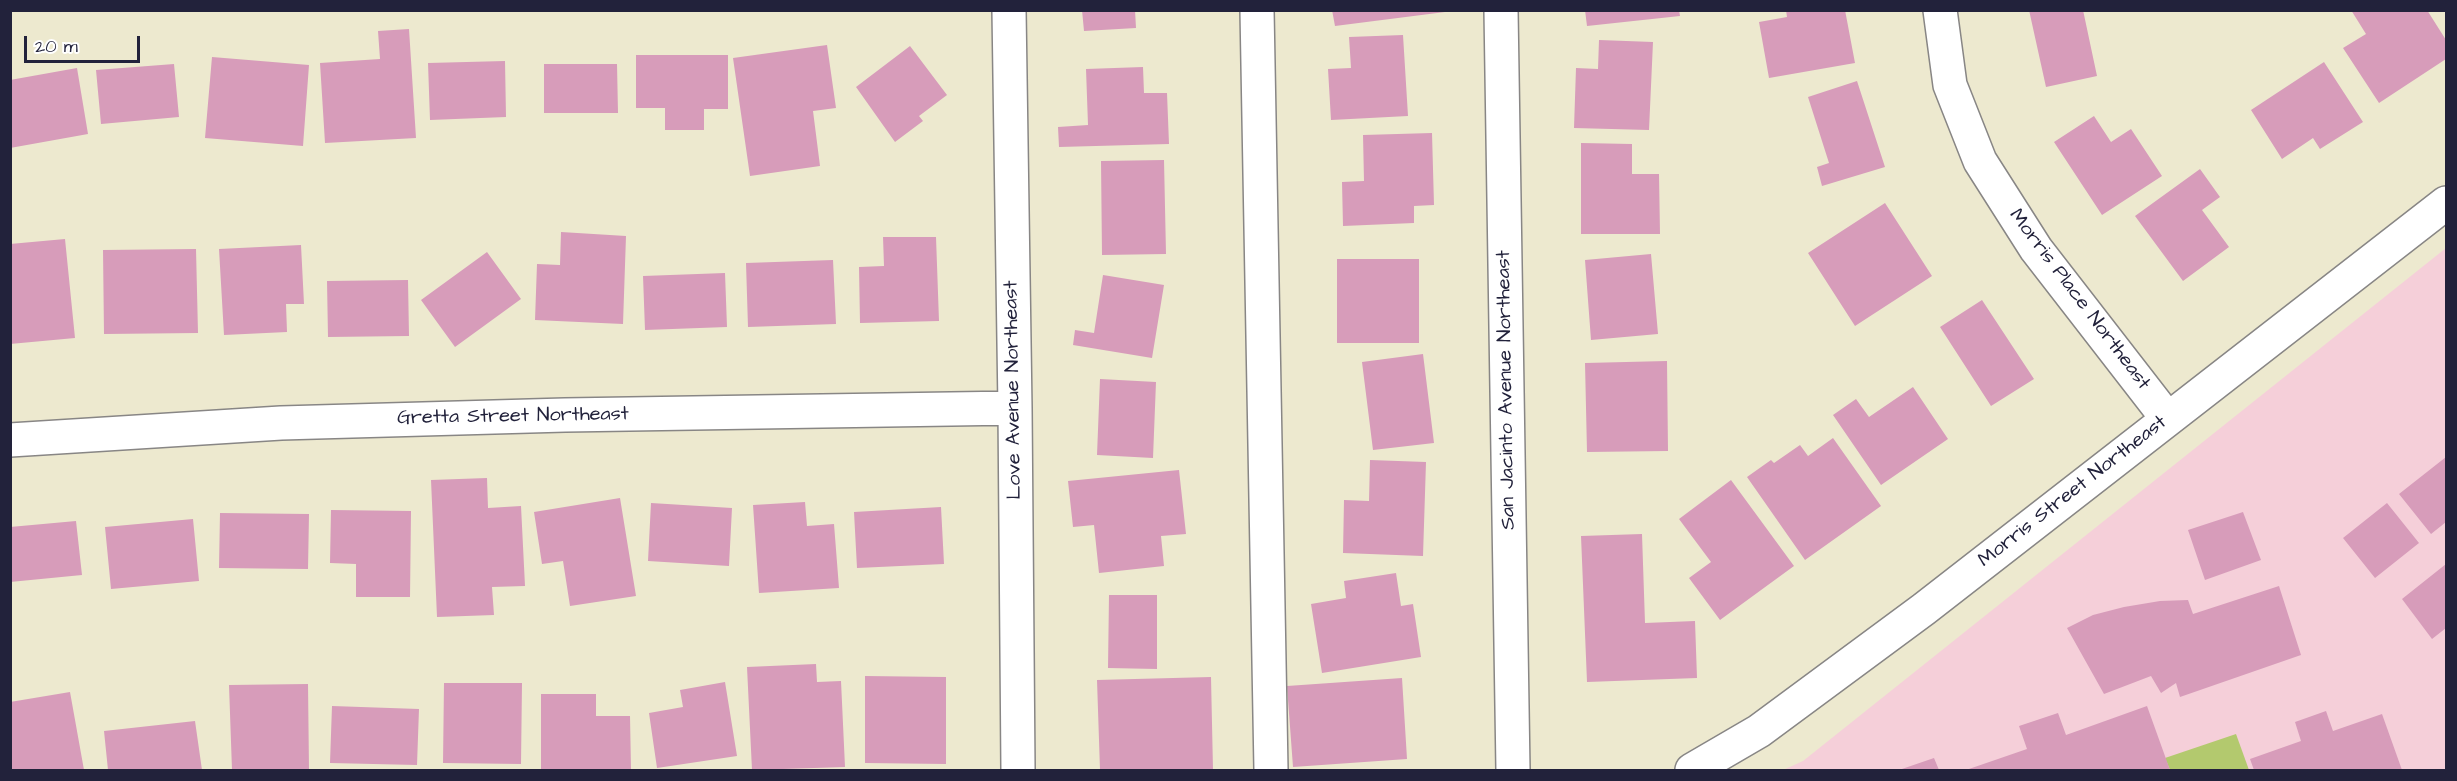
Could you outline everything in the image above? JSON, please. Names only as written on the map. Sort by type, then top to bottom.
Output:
[{"type":"street","name":"Love Avenue Northeast","points":[[1009,10],[1018,771]]},
{"type":"street","points":[[1257,10],[1271,771]]},
{"type":"street","name":"San Jacinto Avenue Northeast","points":[[1501,10],[1513,771]]},
{"type":"street","name":"Morris Place Northeast","points":[[1940,10],[1950,85],[1980,160],[2036,249],[2168,418]]},
{"type":"street","name":"Morris Street Northeast","points":[[1692,771],[1759,731],[1915,616],[2446,203]]},
{"type":"street","name":"Gretta Street Northeast","points":[[10,440],[281,423],[565,415],[1015,408]]},
{"type":"shaded area","points":[[2446,248],[2446,770],[1783,770],[1803,761]]},
{"type":"green space","points":[[2236,734],[2249,770],[2170,770],[2165,758]]},
{"type":"building","points":[[1082,10],[1135,10],[1136,28],[1084,31]]},
{"type":"building","points":[[1332,10],[1445,10],[1445,12],[1335,26]]},
{"type":"building","points":[[1585,10],[1679,10],[1680,16],[1587,26]]},
{"type":"building","points":[[1786,10],[1845,10],[1855,63],[1769,78],[1759,22],[1787,17]]},
{"type":"building","points":[[2029,10],[2083,10],[2097,76],[2046,87]]},
{"type":"building","points":[[2351,10],[2427,10],[2446,40],[2446,59],[2379,103],[2343,48],[2366,34]]},
{"type":"building","points":[[409,29],[416,138],[325,143],[320,63],[380,59],[378,31]]},
{"type":"building","points":[[1403,35],[1408,116],[1331,120],[1328,69],[1351,68],[1349,37]]},
{"type":"building","points":[[1599,40],[1653,42],[1649,130],[1574,128],[1576,68],[1598,69]]},
{"type":"building","points":[[827,45],[836,108],[813,111],[820,166],[750,176],[733,58]]},
{"type":"building","points":[[910,46],[947,95],[919,116],[923,121],[895,142],[856,87]]},
{"type":"building","points":[[636,55],[728,55],[728,109],[704,109],[704,130],[665,130],[665,108],[636,108]]},
{"type":"building","points":[[212,57],[309,65],[303,146],[205,138]]},
{"type":"building","points":[[505,61],[506,117],[430,120],[428,63]]},
{"type":"building","points":[[2324,62],[2363,122],[2320,149],[2313,138],[2282,159],[2251,110]]},
{"type":"building","points":[[174,64],[179,117],[101,124],[96,70]]},
{"type":"building","points":[[544,64],[617,64],[618,113],[544,113]]},
{"type":"building","points":[[1143,67],[1144,93],[1167,93],[1169,144],[1059,147],[1058,127],[1088,125],[1086,69]]},
{"type":"building","points":[[77,68],[88,134],[10,148],[10,80]]},
{"type":"building","points":[[1857,81],[1885,167],[1822,186],[1817,167],[1829,163],[1808,97]]},
{"type":"building","points":[[2094,116],[2111,142],[2131,129],[2162,176],[2102,215],[2054,142]]},
{"type":"building","points":[[1432,133],[1434,205],[1414,206],[1414,223],[1343,226],[1342,182],[1364,181],[1363,135]]},
{"type":"building","points":[[1581,143],[1632,144],[1632,174],[1659,174],[1660,234],[1581,234]]},
{"type":"building","points":[[1164,160],[1166,254],[1102,255],[1101,161]]},
{"type":"building","points":[[2200,169],[2220,197],[2202,210],[2229,247],[2183,281],[2135,216]]},
{"type":"building","points":[[1885,203],[1932,276],[1855,326],[1808,253]]},
{"type":"building","points":[[561,232],[626,236],[623,324],[535,320],[537,264],[560,265]]},
{"type":"building","points":[[883,237],[936,237],[939,321],[860,323],[859,267],[884,266]]},
{"type":"building","points":[[65,239],[75,338],[10,344],[10,244]]},
{"type":"building","points":[[301,245],[304,304],[286,304],[287,332],[224,335],[219,249]]},
{"type":"building","points":[[196,249],[198,333],[104,334],[103,250]]},
{"type":"building","points":[[487,252],[521,299],[455,347],[421,300]]},
{"type":"building","points":[[1651,254],[1658,334],[1591,340],[1585,260]]},
{"type":"building","points":[[1337,259],[1419,259],[1419,343],[1337,343]]},
{"type":"building","points":[[833,260],[836,324],[748,327],[746,263]]},
{"type":"building","points":[[725,273],[727,327],[645,330],[643,276]]},
{"type":"building","points":[[1103,275],[1164,285],[1152,358],[1073,345],[1075,330],[1094,333]]},
{"type":"building","points":[[408,280],[409,336],[328,337],[327,281]]},
{"type":"building","points":[[1982,300],[2034,379],[1991,406],[1940,327]]},
{"type":"building","points":[[1423,354],[1434,443],[1373,450],[1362,362]]},
{"type":"building","points":[[1667,361],[1668,451],[1587,452],[1585,363]]},
{"type":"building","points":[[1100,379],[1156,382],[1153,458],[1097,455]]},
{"type":"building","points":[[1913,387],[1948,439],[1881,485],[1833,415],[1856,399],[1869,417]]},
{"type":"building","points":[[1833,438],[1881,506],[1805,560],[1747,477],[1771,460],[1774,463],[1800,445],[1808,456]]},
{"type":"building","points":[[2446,457],[2446,522],[2431,534],[2399,494]]},
{"type":"building","points":[[1370,460],[1426,462],[1423,556],[1343,553],[1344,500],[1369,501]]},
{"type":"building","points":[[1179,470],[1186,534],[1161,536],[1164,566],[1099,573],[1094,525],[1073,527],[1068,481]]},
{"type":"building","points":[[487,478],[488,508],[521,506],[525,586],[492,587],[494,615],[437,617],[431,480]]},
{"type":"building","points":[[1731,480],[1794,566],[1720,620],[1689,578],[1711,562],[1679,519]]},
{"type":"building","points":[[620,498],[636,596],[570,606],[563,561],[542,564],[534,512]]},
{"type":"building","points":[[805,502],[807,526],[834,524],[839,588],[759,593],[753,505]]},
{"type":"building","points":[[651,503],[732,508],[729,566],[648,561]]},
{"type":"building","points":[[2387,503],[2419,543],[2375,578],[2343,538]]},
{"type":"building","points":[[941,507],[944,564],[857,568],[854,512]]},
{"type":"building","points":[[331,510],[411,511],[410,597],[356,597],[356,564],[330,563]]},
{"type":"building","points":[[2243,512],[2261,560],[2205,580],[2188,530]]},
{"type":"building","points":[[220,513],[309,514],[308,569],[219,568]]},
{"type":"building","points":[[193,519],[199,581],[111,589],[105,527]]},
{"type":"building","points":[[76,521],[82,575],[10,582],[10,527]]},
{"type":"building","points":[[1642,534],[1645,623],[1695,621],[1697,678],[1587,682],[1581,536]]},
{"type":"building","points":[[2446,564],[2446,628],[2432,639],[2402,599]]},
{"type":"building","points":[[1396,573],[1401,606],[1413,604],[1421,657],[1322,673],[1311,604],[1346,598],[1344,581]]},
{"type":"building","points":[[2279,586],[2301,655],[2180,697],[2176,683],[2161,693],[2151,676],[2104,694],[2067,628],[2093,615],[2160,601],[2188,600],[2193,614]]},
{"type":"building","points":[[1109,595],[1157,595],[1157,669],[1108,668]]},
{"type":"building","points":[[816,664],[817,682],[841,681],[845,767],[752,770],[747,667]]},
{"type":"building","points":[[865,676],[946,677],[946,764],[865,763]]},
{"type":"building","points":[[1211,677],[1213,770],[1100,770],[1097,680]]},
{"type":"building","points":[[1402,678],[1407,759],[1293,767],[1287,686]]},
{"type":"building","points":[[725,682],[737,756],[657,768],[649,713],[683,707],[680,690]]},
{"type":"building","points":[[444,683],[522,683],[521,764],[443,763]]},
{"type":"building","points":[[308,684],[309,770],[232,770],[229,685]]},
{"type":"building","points":[[70,692],[84,770],[10,770],[10,702]]},
{"type":"building","points":[[541,694],[596,694],[596,716],[630,716],[631,770],[541,770]]},
{"type":"building","points":[[332,706],[419,709],[417,765],[330,763]]},
{"type":"building","points":[[2147,706],[2170,770],[1966,770],[2027,749],[2019,726],[2058,713],[2066,735]]},
{"type":"building","points":[[2326,711],[2333,731],[2382,714],[2402,770],[2254,770],[2250,759],[2301,741],[2295,722]]},
{"type":"building","points":[[195,721],[202,770],[108,770],[104,731]]},
{"type":"building","points":[[1934,758],[1939,770],[1899,770]]}]
